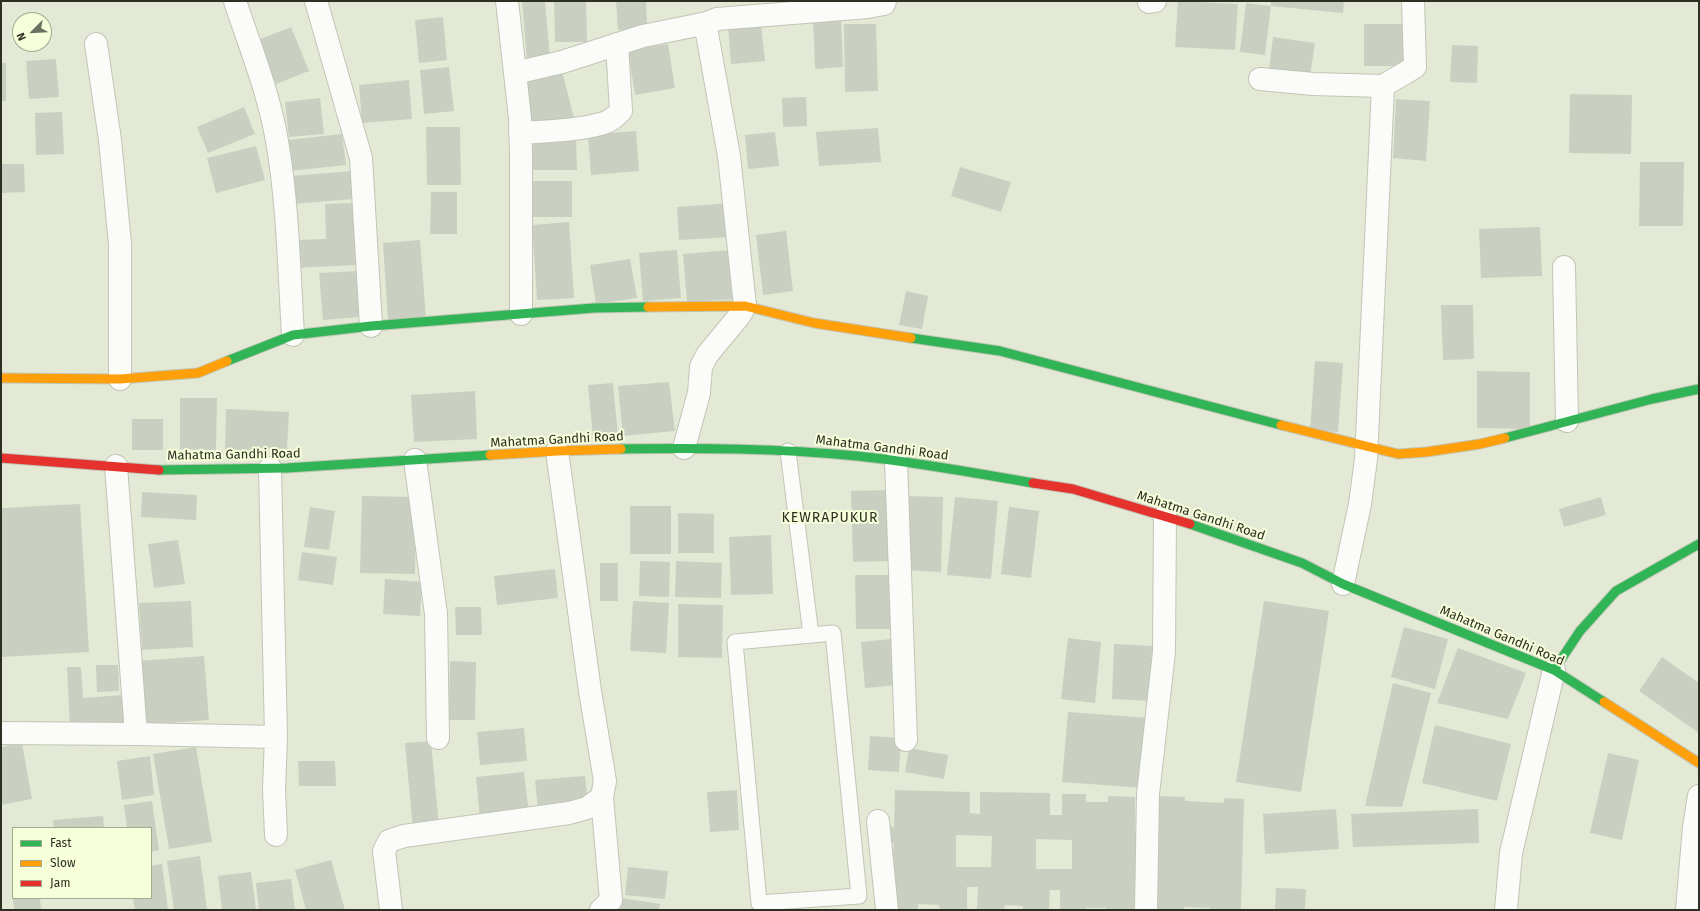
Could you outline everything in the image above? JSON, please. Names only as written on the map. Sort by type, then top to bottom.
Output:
[{"type":"main road","points":[[1,378],[120,379],[198,372],[294,335],[371,326],[594,308],[743,310],[814,323],[1000,351],[1366,453],[1398,454],[1426,452],[1480,444],[1652,399],[1699,389]]},
{"type":"main road","name":"Mahatma Gandhi Road","points":[[1,458],[166,470],[270,468],[557,451],[684,448],[788,451],[857,456],[896,461],[1073,489],[1165,516],[1302,563],[1343,584],[1554,670],[1699,763]]},
{"type":"main road","points":[[1554,670],[1580,631],[1616,591],[1699,544]]},
{"type":"street","points":[[235,1],[264,87],[277,140],[285,211],[294,335]]},
{"type":"street","points":[[316,1],[361,158],[371,326]]},
{"type":"street","points":[[507,1],[520,133],[521,314]]},
{"type":"street","points":[[515,73],[562,62],[644,36],[707,23],[717,19],[868,7],[884,4],[886,1]]},
{"type":"street","points":[[1260,79],[1313,84],[1383,86],[1415,67],[1414,1]]},
{"type":"street","points":[[684,448],[699,393],[701,367],[707,355],[743,310],[728,156],[706,28],[707,23]]},
{"type":"street","points":[[96,44],[110,140],[120,244],[120,379]]},
{"type":"street","points":[[520,133],[573,128],[605,123],[615,118],[621,111],[617,44]]},
{"type":"street","points":[[1343,584],[1360,504],[1366,453],[1378,163],[1383,86]]},
{"type":"street","points":[[1564,268],[1567,421]]},
{"type":"street","points":[[557,451],[590,690],[605,781],[602,797],[611,900],[601,910]]},
{"type":"street","points":[[415,460],[436,614],[438,738]]},
{"type":"street","points":[[896,461],[906,740]]},
{"type":"street","points":[[116,466],[136,734]]},
{"type":"street","points":[[270,468],[276,737],[274,790],[276,835]]},
{"type":"street","points":[[1146,910],[1148,794],[1164,652],[1165,516]]},
{"type":"street","points":[[1506,910],[1511,853],[1554,670]]},
{"type":"street","points":[[1,733],[276,737]]},
{"type":"street","points":[[1687,910],[1694,827],[1699,796]]},
{"type":"street","points":[[391,910],[384,851],[389,841],[404,836],[569,813],[587,808],[602,797]]},
{"type":"street","points":[[878,821],[887,910]]},
{"type":"lane","points":[[788,451],[811,635]]},
{"type":"lane","points":[[833,633],[859,896],[759,903],[735,642],[811,635],[833,633]]},
{"type":"building","points":[[522,1],[545,1],[550,58],[527,60]]},
{"type":"building","points":[[554,1],[586,1],[587,42],[555,42]]},
{"type":"building","points":[[616,1],[646,1],[647,28],[618,30]]},
{"type":"building","points":[[1178,1],[1238,4],[1235,50],[1175,47]]},
{"type":"building","points":[[1271,1],[1344,1],[1343,13],[1271,6]]},
{"type":"building","points":[[1246,3],[1271,6],[1265,55],[1240,52]]},
{"type":"building","points":[[443,17],[447,60],[419,63],[415,20]]},
{"type":"building","points":[[841,18],[843,67],[815,69],[813,19]]},
{"type":"building","points":[[761,24],[765,61],[731,64],[728,27]]},
{"type":"building","points":[[844,24],[876,24],[878,91],[845,92]]},
{"type":"building","points":[[1364,24],[1409,24],[1409,66],[1364,66]]},
{"type":"building","points":[[291,27],[309,71],[276,84],[258,40]]},
{"type":"building","points":[[1273,37],[1315,43],[1310,76],[1269,70]]},
{"type":"building","points":[[668,44],[675,88],[635,95],[628,50]]},
{"type":"building","points":[[1452,45],[1478,46],[1477,83],[1450,82]]},
{"type":"building","points":[[56,59],[59,97],[29,99],[26,61]]},
{"type":"building","points":[[1,63],[6,63],[6,101],[1,101]]},
{"type":"building","points":[[449,67],[454,111],[424,114],[420,70]]},
{"type":"building","points":[[562,71],[574,118],[530,128],[519,81]]},
{"type":"building","points":[[409,80],[412,119],[362,123],[359,85]]},
{"type":"building","points":[[1570,94],[1632,95],[1631,154],[1569,153]]},
{"type":"building","points":[[806,97],[807,126],[783,127],[782,98]]},
{"type":"building","points":[[320,98],[324,134],[289,137],[285,102]]},
{"type":"building","points":[[1396,99],[1430,101],[1426,161],[1393,158]]},
{"type":"building","points":[[244,107],[255,134],[208,153],[197,127]]},
{"type":"building","points":[[62,112],[64,154],[36,155],[35,113]]},
{"type":"building","points":[[426,127],[460,127],[461,185],[427,185]]},
{"type":"building","points":[[878,128],[881,162],[819,166],[816,132]]},
{"type":"building","points":[[636,131],[639,171],[591,175],[588,135]]},
{"type":"building","points":[[775,132],[779,166],[748,169],[745,135]]},
{"type":"building","points":[[342,134],[346,165],[290,171],[287,140]]},
{"type":"building","points":[[532,134],[576,134],[577,170],[531,170]]},
{"type":"building","points":[[256,146],[265,180],[216,193],[207,158]]},
{"type":"building","points":[[1640,162],[1684,162],[1683,226],[1639,226]]},
{"type":"building","points":[[1,164],[24,164],[25,192],[1,193]]},
{"type":"building","points":[[960,167],[1011,182],[1001,212],[951,196]]},
{"type":"building","points":[[352,171],[354,199],[293,204],[290,176]]},
{"type":"building","points":[[532,181],[572,181],[572,217],[533,217]]},
{"type":"building","points":[[431,192],[457,192],[457,234],[430,234]]},
{"type":"building","points":[[354,203],[357,265],[294,268],[292,240],[326,239],[325,204]]},
{"type":"building","points":[[730,203],[732,237],[679,240],[677,207]]},
{"type":"building","points":[[569,222],[574,298],[537,300],[532,225]]},
{"type":"building","points":[[1540,227],[1542,276],[1481,278],[1479,229]]},
{"type":"building","points":[[786,231],[793,291],[763,295],[756,235]]},
{"type":"building","points":[[420,240],[426,318],[388,320],[383,243]]},
{"type":"building","points":[[677,250],[681,298],[643,301],[639,253]]},
{"type":"building","points":[[730,250],[734,299],[687,302],[683,254]]},
{"type":"building","points":[[630,259],[637,298],[596,304],[590,265]]},
{"type":"building","points":[[357,271],[360,317],[323,320],[319,273]]},
{"type":"building","points":[[906,291],[928,296],[922,329],[899,325]]},
{"type":"building","points":[[1441,305],[1473,305],[1474,359],[1443,360]]},
{"type":"building","points":[[1315,361],[1343,363],[1338,432],[1310,430]]},
{"type":"building","points":[[1477,371],[1530,372],[1530,429],[1477,428]]},
{"type":"building","points":[[669,382],[675,431],[623,436],[618,386]]},
{"type":"building","points":[[613,383],[618,436],[593,438],[588,385]]},
{"type":"building","points":[[475,391],[477,439],[414,442],[411,395]]},
{"type":"building","points":[[180,398],[217,398],[216,450],[180,449]]},
{"type":"building","points":[[226,409],[289,412],[287,449],[258,448],[257,455],[225,453]]},
{"type":"building","points":[[132,419],[163,419],[163,450],[132,450]]},
{"type":"building","points":[[888,490],[890,561],[853,562],[851,491]]},
{"type":"building","points":[[142,492],[197,495],[196,520],[141,517]]},
{"type":"building","points":[[362,496],[416,497],[415,574],[360,573]]},
{"type":"building","points":[[906,496],[943,497],[941,572],[903,570]]},
{"type":"building","points":[[955,497],[998,501],[991,579],[947,575]]},
{"type":"building","points":[[1601,497],[1606,515],[1564,527],[1559,509]]},
{"type":"building","points":[[80,504],[89,652],[1,657],[1,508]]},
{"type":"building","points":[[630,506],[671,506],[671,554],[630,554]]},
{"type":"building","points":[[310,507],[335,511],[329,550],[304,547]]},
{"type":"building","points":[[1009,507],[1039,511],[1031,578],[1001,574]]},
{"type":"building","points":[[678,513],[714,514],[714,553],[678,553]]},
{"type":"building","points":[[771,535],[773,594],[731,595],[729,537]]},
{"type":"building","points":[[178,540],[185,584],[154,588],[148,544]]},
{"type":"building","points":[[302,552],[337,557],[333,585],[298,580]]},
{"type":"building","points":[[640,561],[670,562],[669,597],[639,596]]},
{"type":"building","points":[[676,561],[722,563],[721,598],[675,597]]},
{"type":"building","points":[[600,563],[618,563],[618,601],[600,601]]},
{"type":"building","points":[[555,569],[558,598],[497,605],[494,576]]},
{"type":"building","points":[[855,575],[892,575],[892,629],[856,629]]},
{"type":"building","points":[[385,579],[422,582],[420,616],[383,614]]},
{"type":"building","points":[[191,601],[193,647],[142,650],[139,603]]},
{"type":"building","points":[[633,601],[669,603],[666,653],[630,651]]},
{"type":"building","points":[[1264,601],[1329,611],[1301,792],[1236,782]]},
{"type":"building","points":[[678,604],[723,605],[722,658],[678,657]]},
{"type":"building","points":[[455,607],[481,607],[482,635],[456,635]]},
{"type":"building","points":[[1404,627],[1448,639],[1435,689],[1391,677]]},
{"type":"building","points":[[1068,638],[1101,642],[1095,703],[1061,699]]},
{"type":"building","points":[[892,639],[896,685],[865,688],[861,642]]},
{"type":"building","points":[[1114,644],[1152,646],[1150,701],[1112,699]]},
{"type":"building","points":[[1458,648],[1526,673],[1508,719],[1437,703]]},
{"type":"building","points":[[204,656],[209,720],[144,725],[138,661]]},
{"type":"building","points":[[1662,657],[1699,683],[1699,733],[1639,691]]},
{"type":"building","points":[[450,661],[476,662],[475,720],[449,720]]},
{"type":"building","points":[[96,665],[118,665],[119,691],[97,692]]},
{"type":"building","points":[[67,667],[81,667],[83,698],[122,695],[124,724],[70,727]]},
{"type":"building","points":[[1393,683],[1431,693],[1402,807],[1365,806]]},
{"type":"building","points":[[1068,712],[1150,718],[1145,788],[1062,782]]},
{"type":"building","points":[[1435,725],[1511,744],[1497,801],[1422,783]]},
{"type":"building","points":[[524,728],[527,761],[480,765],[477,732]]},
{"type":"building","points":[[870,736],[901,738],[899,772],[868,770]]},
{"type":"building","points":[[431,741],[439,827],[413,830],[405,743]]},
{"type":"building","points":[[22,743],[32,799],[1,805],[1,747]]},
{"type":"building","points":[[196,747],[212,842],[169,849],[153,754]]},
{"type":"building","points":[[909,748],[948,755],[944,779],[905,772]]},
{"type":"building","points":[[1608,753],[1639,760],[1622,840],[1590,833]]},
{"type":"building","points":[[150,756],[154,795],[122,800],[117,761]]},
{"type":"building","points":[[298,761],[335,761],[336,786],[299,786]]},
{"type":"building","points":[[524,772],[529,814],[480,819],[476,777]]},
{"type":"building","points":[[585,776],[588,805],[538,809],[535,780]]},
{"type":"building","points":[[737,790],[739,830],[710,832],[707,792]]},
{"type":"building","points":[[895,790],[970,792],[970,813],[980,814],[980,792],[1050,793],[1050,815],[1062,815],[1062,794],[1086,794],[1086,802],[1108,802],[1108,796],[1135,797],[1135,833],[1140,833],[1139,853],[1135,853],[1135,861],[1139,860],[1139,878],[1135,878],[1134,910],[1105,910],[1106,908],[1086,908],[1086,910],[1060,910],[1060,890],[1050,890],[1049,910],[1023,910],[1023,906],[1005,905],[1004,910],[977,910],[978,887],[967,887],[967,910],[940,910],[939,905],[918,904],[918,910],[893,909],[888,855],[893,855],[894,843],[888,843],[888,826],[894,827]],"holes":[[[956,835],[992,836],[991,867],[956,867]],[[1036,839],[1072,840],[1072,869],[1036,869]]]},
{"type":"building","points":[[1158,796],[1185,797],[1185,801],[1224,803],[1224,798],[1244,799],[1241,910],[1210,910],[1210,908],[1184,907],[1184,910],[1155,910]]},
{"type":"building","points":[[152,801],[159,850],[152,852],[152,827],[127,827],[124,805]]},
{"type":"building","points":[[1336,809],[1339,849],[1265,854],[1263,814]]},
{"type":"building","points":[[1478,809],[1479,843],[1353,847],[1351,814]]},
{"type":"building","points":[[103,816],[104,827],[54,827],[53,820]]},
{"type":"building","points":[[200,856],[207,910],[174,910],[167,861]]},
{"type":"building","points":[[331,860],[345,910],[306,910],[295,870]]},
{"type":"building","points":[[162,864],[168,910],[135,910],[133,899],[152,899],[152,866]]},
{"type":"building","points":[[628,867],[668,871],[665,899],[625,895]]},
{"type":"building","points":[[251,872],[256,910],[222,910],[218,876]]},
{"type":"building","points":[[291,879],[295,910],[259,910],[256,883]]},
{"type":"building","points":[[1276,888],[1306,889],[1305,910],[1275,910]]},
{"type":"building","points":[[622,898],[660,904],[659,910],[620,910]]},
{"type":"building","points":[[13,899],[40,899],[41,910],[14,910]]},
{"type":"traffic: fast","points":[[227,361],[293,335],[371,326],[594,308],[648,307]]},
{"type":"traffic: fast","points":[[911,338],[1000,351],[1281,425]]},
{"type":"traffic: fast","points":[[1505,438],[1652,399],[1699,389]]},
{"type":"traffic: fast","points":[[621,449],[739,449],[827,453],[901,461],[1033,483]]},
{"type":"traffic: fast","points":[[159,470],[287,468],[490,455]]},
{"type":"traffic: fast","points":[[1190,524],[1302,563],[1343,584],[1554,670],[1604,702]]},
{"type":"traffic: fast","points":[[1554,670],[1580,631],[1616,591],[1699,544]]},
{"type":"traffic: slow","points":[[648,307],[745,306],[814,323],[911,338]]},
{"type":"traffic: slow","points":[[1,378],[120,379],[198,373],[227,361]]},
{"type":"traffic: slow","points":[[1281,425],[1398,454],[1426,452],[1480,444],[1505,438]]},
{"type":"traffic: slow","points":[[490,455],[621,449]]},
{"type":"traffic: slow","points":[[1604,702],[1699,763]]},
{"type":"traffic: jam","points":[[1,458],[159,470]]},
{"type":"traffic: jam","points":[[1033,483],[1073,489],[1190,524]]},
{"type":"district","name":"KEWRAPUKUR","points":[[830,518]]}]
